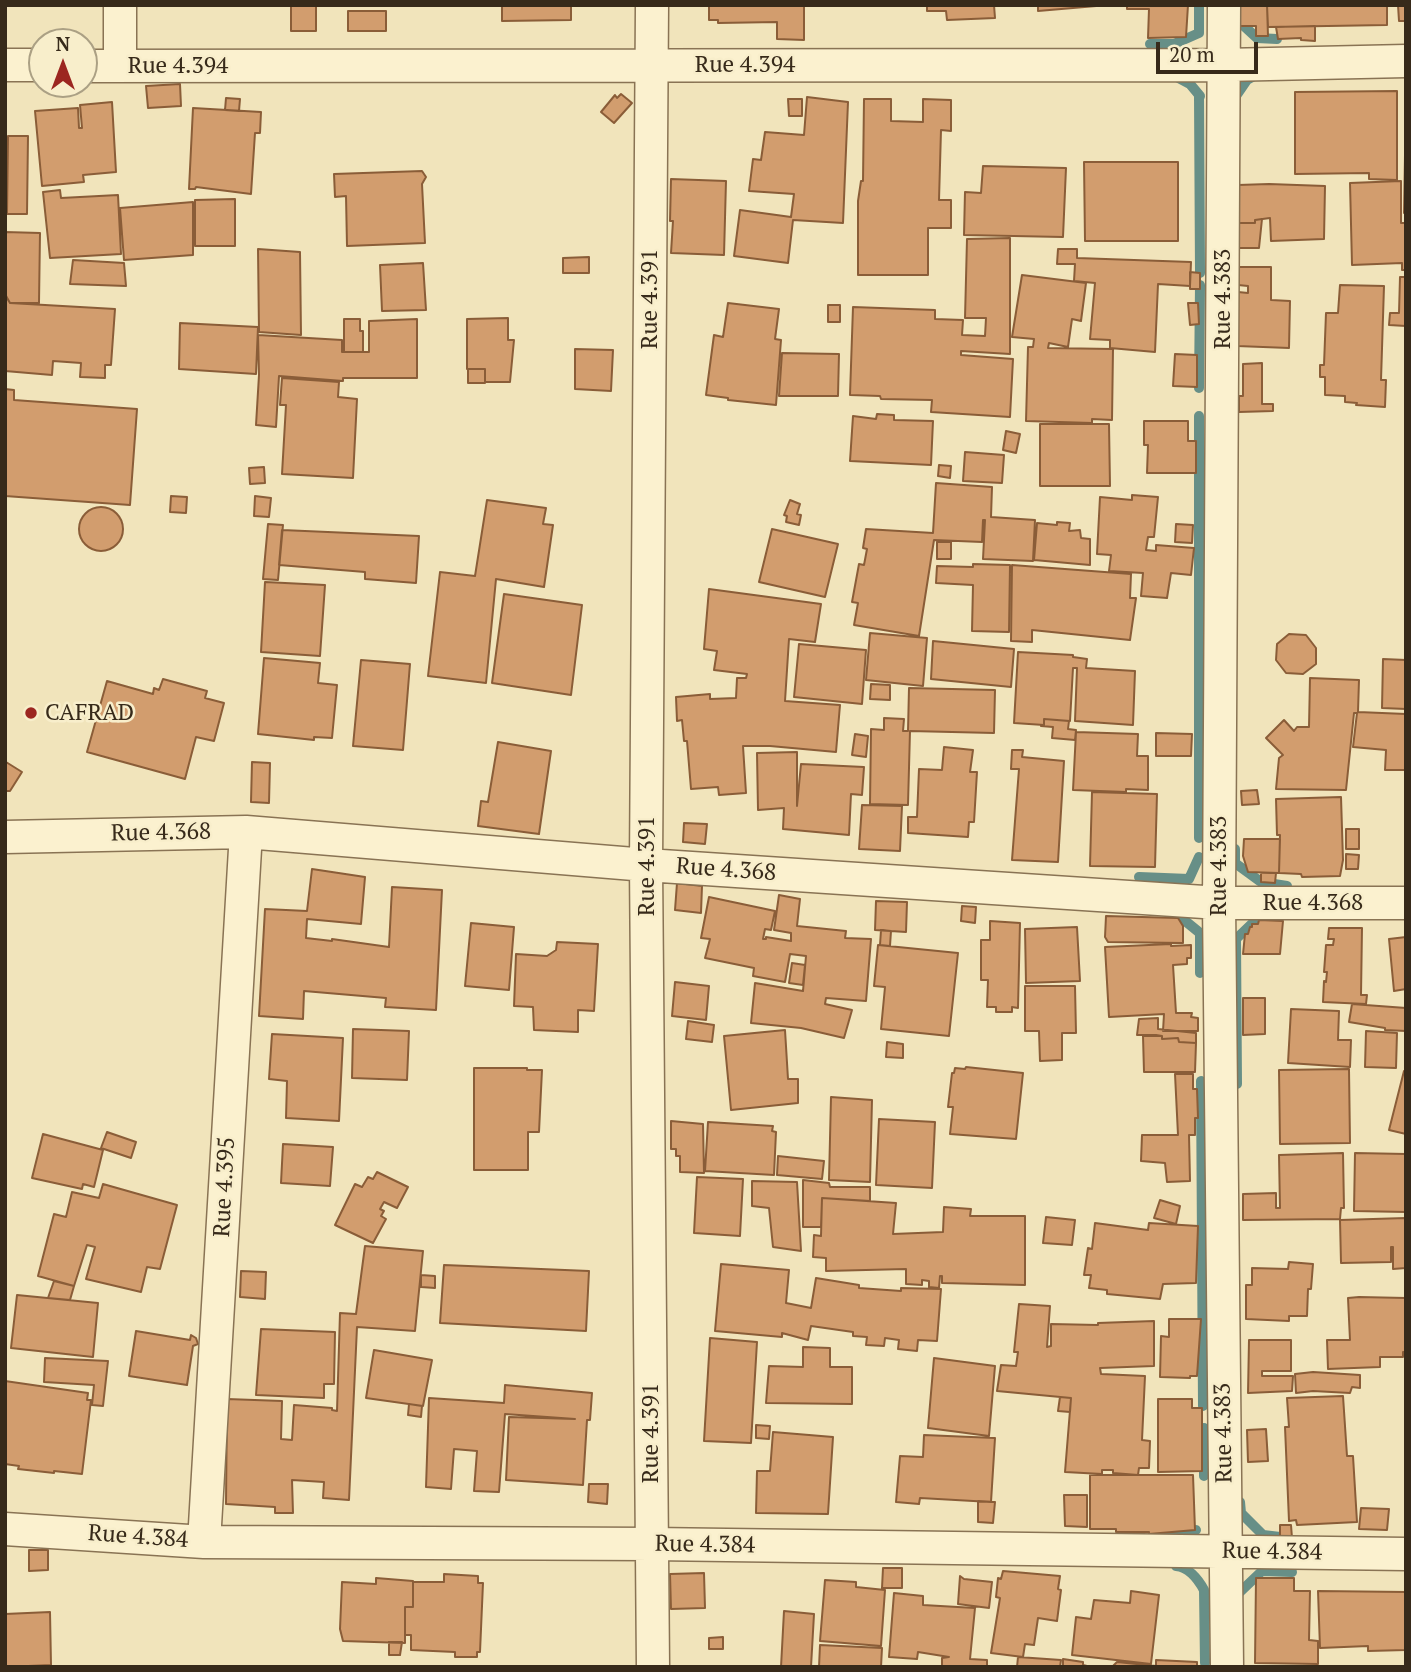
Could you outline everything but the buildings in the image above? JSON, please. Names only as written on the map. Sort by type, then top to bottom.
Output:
[{"type":"street","points":[[120,5],[120,66]]},
{"type":"street","name":"Rue 4.391","points":[[652,5],[646,864],[653,1667]]},
{"type":"street","name":"Rue 4.383","points":[[1224,5],[1219,903],[1227,1667]]},
{"type":"street","name":"Rue 4.394","points":[[98,66],[1224,65],[1406,61]]},
{"type":"street","points":[[5,65],[28,65]]},
{"type":"street","name":"Rue 4.368","points":[[5,837],[246,832],[646,864],[1219,903],[1406,903]]},
{"type":"street","name":"Rue 4.395","points":[[204,1542],[246,832]]},
{"type":"street","name":"Rue 4.384","points":[[5,1529],[204,1542],[652,1544],[1406,1554]]},
{"type":"waterway","points":[[1150,44],[1174,44],[1199,33],[1199,5]]},
{"type":"waterway","points":[[1244,26],[1257,38],[1277,39]]},
{"type":"waterway","points":[[1236,96],[1247,80],[1256,75]]},
{"type":"waterway","points":[[1175,76],[1190,84],[1200,96]]},
{"type":"waterway","points":[[1199,96],[1200,273]]},
{"type":"waterway","points":[[1199,388],[1200,285]]},
{"type":"waterway","points":[[1199,416],[1199,838]]},
{"type":"waterway","points":[[1235,849],[1235,863],[1261,882]]},
{"type":"waterway","points":[[1139,877],[1189,879],[1199,857]]},
{"type":"waterway","points":[[1261,882],[1287,886]]},
{"type":"waterway","points":[[1169,911],[1173,911],[1200,933],[1200,973]]},
{"type":"waterway","points":[[1236,939],[1262,914],[1269,914]]},
{"type":"waterway","points":[[1236,939],[1237,1084]]},
{"type":"waterway","points":[[1201,1081],[1203,1406]]},
{"type":"waterway","points":[[1204,1428],[1204,1476]]},
{"type":"waterway","points":[[1240,1502],[1241,1513],[1263,1535],[1280,1537]]},
{"type":"waterway","points":[[1161,1536],[1181,1535],[1196,1530]]},
{"type":"waterway","points":[[1176,1566],[1192,1574],[1204,1590],[1205,1663]]},
{"type":"waterway","points":[[1240,1592],[1262,1571],[1292,1572]]},
{"type":"place","name":"CAFRAD","points":[[31,713]]}]
